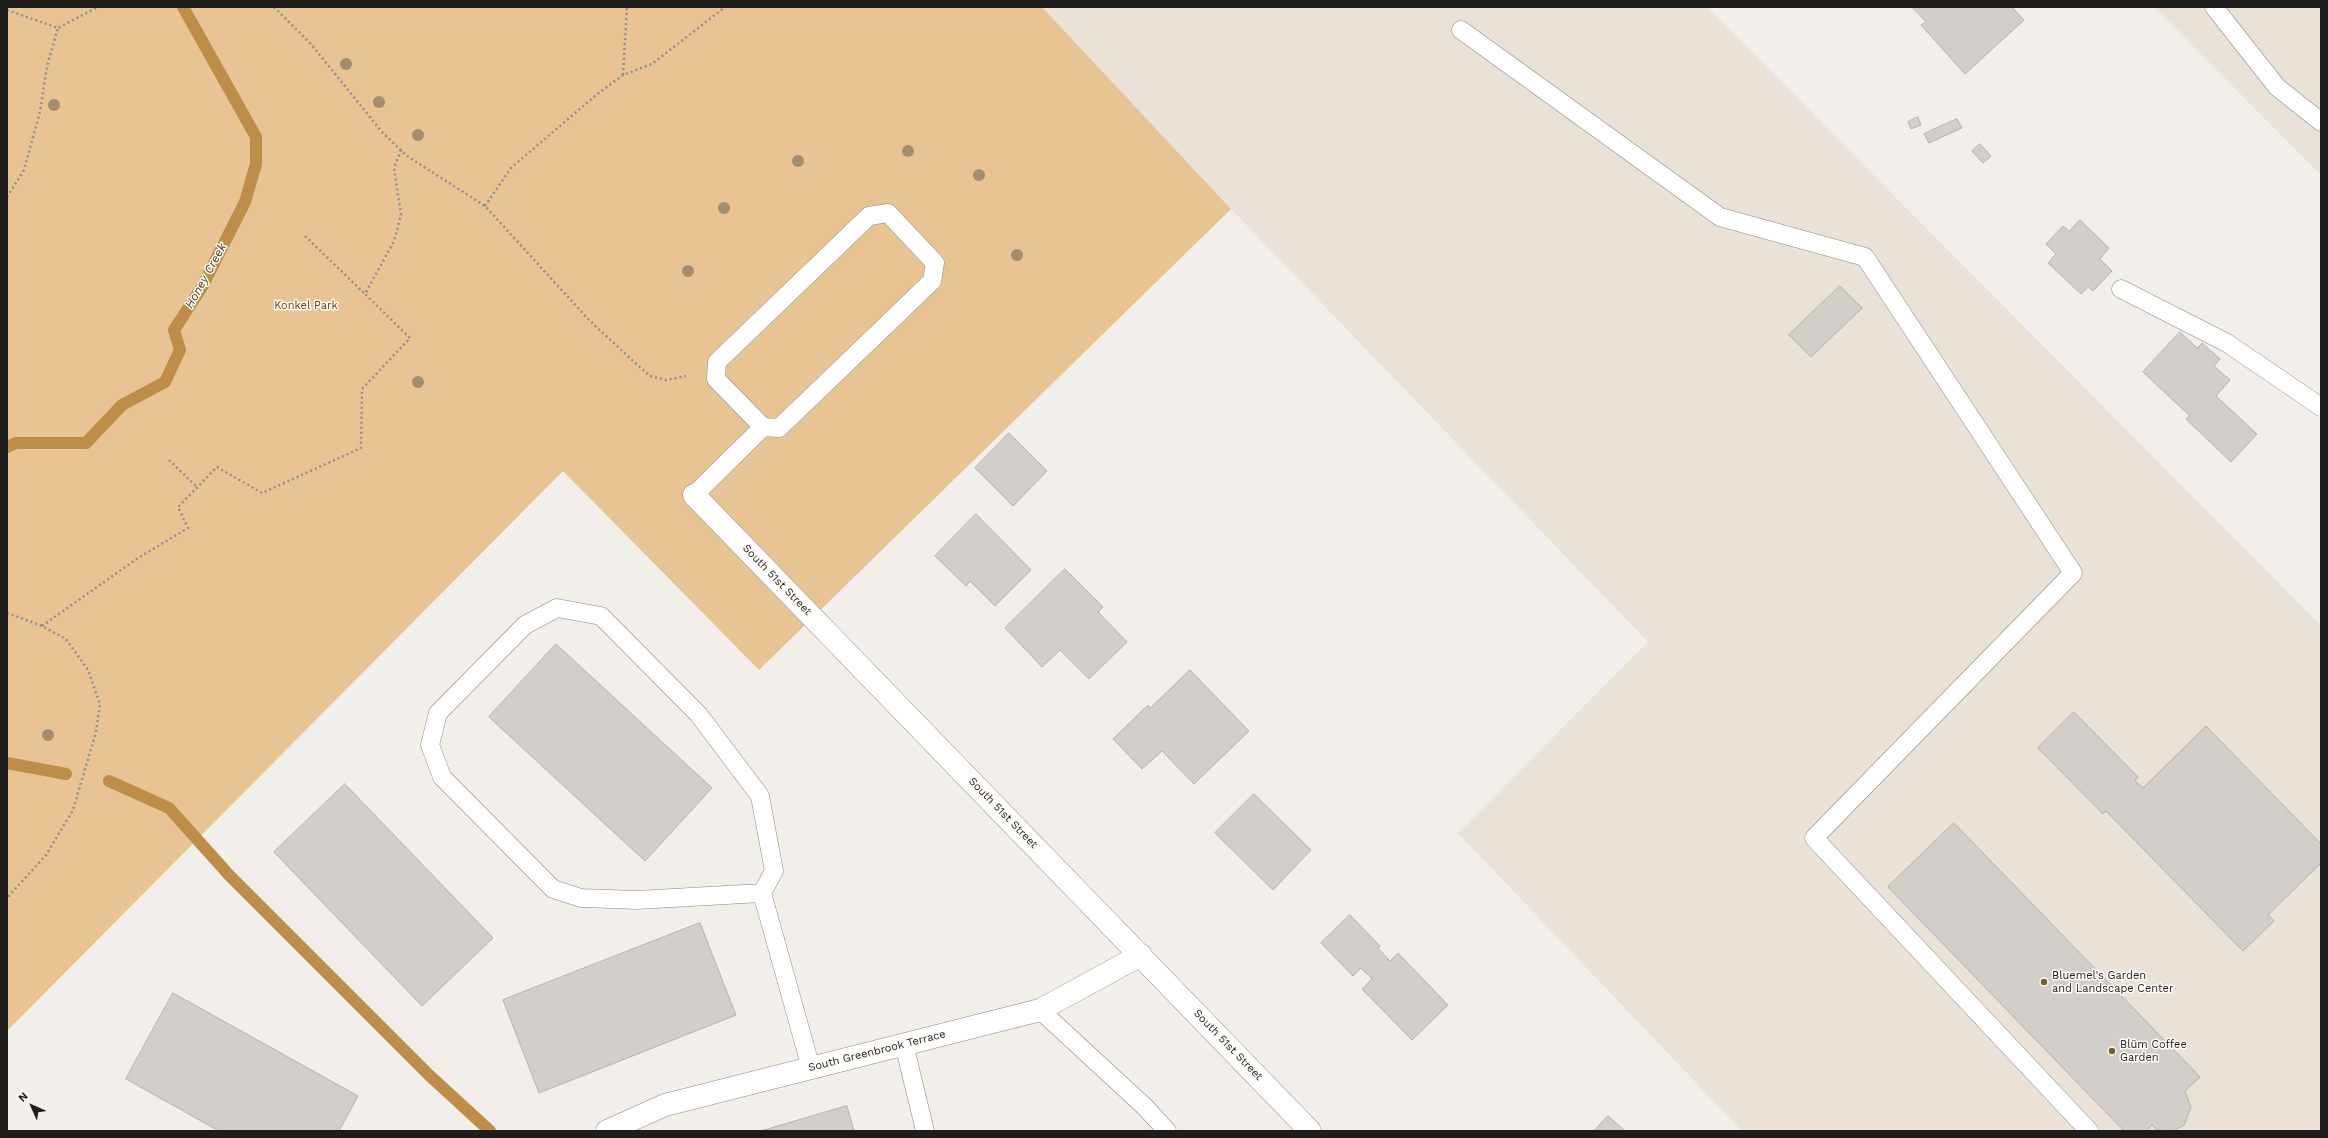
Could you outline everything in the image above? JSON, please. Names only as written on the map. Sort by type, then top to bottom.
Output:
[{"type":"street","name":"South 51st Street","points":[[694,496],[1141,955],[1310,1131]]},
{"type":"street","name":"South Greenbrook Terrace","points":[[607,1131],[665,1104],[1040,1010],[1141,955]]},
{"type":"lane","points":[[2214,7],[2277,87],[2321,122]]},
{"type":"lane","points":[[1460,30],[1720,217],[1865,257],[2073,573],[1814,838],[2090,1131]]},
{"type":"lane","points":[[888,213],[935,263],[932,281],[779,428],[763,427],[716,379],[717,362],[869,216],[888,213]]},
{"type":"lane","points":[[2121,289],[2227,343],[2321,407]]},
{"type":"lane","points":[[694,496],[763,427]]},
{"type":"lane","points":[[762,892],[637,900],[581,898],[553,889],[442,777],[430,745],[438,713],[526,625],[557,608],[601,616],[700,714],[760,796],[774,871],[762,892],[811,1068]]},
{"type":"lane","points":[[1040,1010],[1145,1107],[1167,1131]]},
{"type":"lane","points":[[904,1044],[925,1131]]},
{"type":"path","points":[[7,197],[24,170],[40,112],[47,66],[58,28],[98,7]]},
{"type":"path","points":[[274,7],[311,44],[382,132],[407,156],[485,206],[589,320],[650,376],[666,380],[716,371]]},
{"type":"path","points":[[623,75],[627,7]]},
{"type":"path","points":[[485,206],[511,168],[595,96],[623,75],[652,64],[723,8]]},
{"type":"path","points":[[7,10],[58,28]]},
{"type":"path","points":[[365,294],[394,241],[400,215],[394,168],[401,150]]},
{"type":"path","points":[[42,626],[138,558],[188,528],[178,506],[217,467],[262,493],[361,448],[362,390],[410,338],[305,236]]},
{"type":"path","points":[[168,460],[197,487]]},
{"type":"path","points":[[7,613],[42,626],[66,639],[88,670],[100,704],[96,732],[73,810],[46,855],[7,898]]},
{"type":"shaded area","points":[[1042,7],[1707,7],[2321,626],[2321,1131],[1742,1131],[1458,833],[1648,642],[1231,209]]},
{"type":"shaded area","points":[[2154,7],[2321,7],[2321,175]]},
{"type":"green space","name":"Konkel Park","points":[[7,7],[1042,7],[1231,209],[759,670],[563,471],[7,1031]]},
{"type":"building","points":[[1912,7],[2012,7],[2024,20],[1965,74],[1921,25],[1926,22]]},
{"type":"building","points":[[1918,117],[1921,125],[1911,129],[1908,122]]},
{"type":"building","points":[[1957,119],[1962,128],[1929,143],[1924,134]]},
{"type":"building","points":[[1980,144],[1991,156],[1983,163],[1972,151]]},
{"type":"building","points":[[2080,220],[2109,248],[2100,259],[2112,271],[2093,291],[2088,287],[2081,294],[2048,263],[2056,254],[2046,244],[2063,226],[2069,231]]},
{"type":"building","points":[[1840,286],[1862,308],[1811,357],[1789,335]]},
{"type":"building","points":[[2180,332],[2197,348],[2202,343],[2220,359],[2214,366],[2230,380],[2216,396],[2257,434],[2231,462],[2186,419],[2190,416],[2143,372]]},
{"type":"building","points":[[1009,433],[1047,471],[1013,506],[975,468]]},
{"type":"building","points":[[976,514],[1031,570],[995,606],[970,581],[966,586],[935,556]]},
{"type":"building","points":[[1065,569],[1103,607],[1098,612],[1127,642],[1089,679],[1060,650],[1042,667],[1005,628]]},
{"type":"building","points":[[556,644],[712,788],[645,861],[489,717]]},
{"type":"building","points":[[1190,670],[1249,731],[1194,784],[1162,751],[1142,769],[1113,739],[1148,705],[1150,708]]},
{"type":"building","points":[[2074,712],[2138,777],[2135,781],[2143,788],[2206,726],[2321,844],[2321,863],[2268,915],[2274,921],[2243,951],[2106,811],[2103,814],[2038,748]]},
{"type":"building","points":[[345,784],[493,938],[422,1006],[274,852]]},
{"type":"building","points":[[1254,794],[1311,850],[1273,890],[1215,833]]},
{"type":"building","name":"Bluemel's Garden and Landscape Center","points":[[1954,823],[2200,1077],[2185,1091],[2191,1107],[2184,1125],[2173,1131],[2157,1130],[2152,1125],[2146,1131],[2124,1131],[1888,887]]},
{"type":"building","points":[[1350,915],[1380,946],[1378,948],[1390,961],[1398,953],[1448,1005],[1412,1040],[1362,989],[1372,979],[1361,968],[1353,976],[1321,943]]},
{"type":"building","points":[[700,923],[736,1015],[539,1093],[503,1000]]},
{"type":"building","points":[[173,993],[358,1096],[339,1131],[219,1131],[126,1079]]},
{"type":"building","points":[[847,1106],[854,1131],[761,1131]]},
{"type":"building","points":[[1608,1116],[1625,1131],[1594,1131]]},
{"type":"waterway","name":"Honey Creek","points":[[7,447],[16,443],[86,443],[122,405],[165,382],[180,350],[174,330],[202,287],[245,202],[256,164],[256,137],[183,7]]},
{"type":"waterway","points":[[7,763],[66,774]]},
{"type":"waterway","points":[[109,781],[169,808],[229,875],[430,1076],[490,1131]]},
{"type":"place","name":"Bluemel's Garden and Landscape Center","points":[[2044,982]]},
{"type":"place","name":"Blüm Coffee Garden","points":[[2112,1051]]}]
